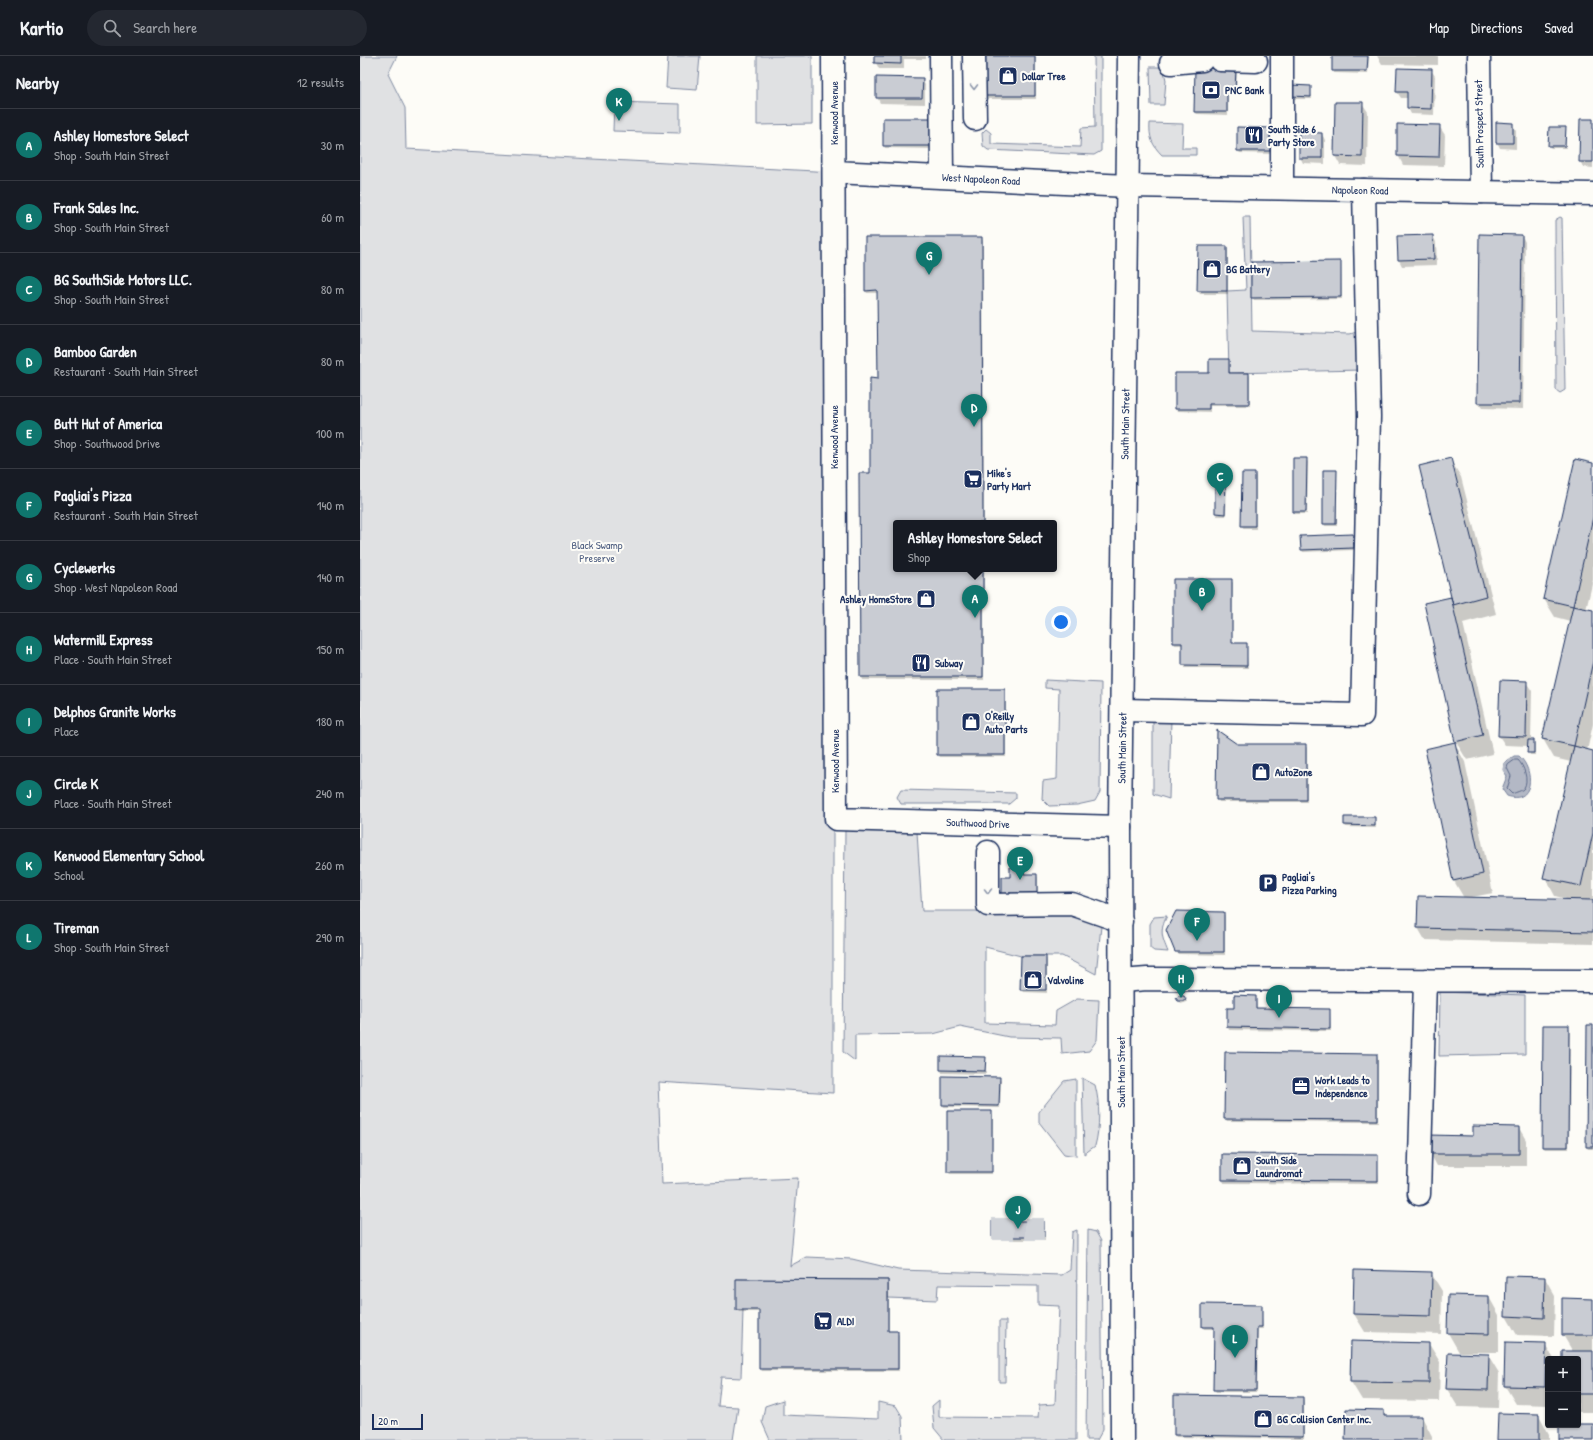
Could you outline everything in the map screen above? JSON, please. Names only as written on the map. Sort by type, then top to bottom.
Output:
[{"type":"main road","name":"Kenwood Avenue","points":[[834,56],[836,818]]},
{"type":"main road","points":[[941,56],[942,177]]},
{"type":"main road","points":[[974,56],[975,119]]},
{"type":"main road","name":"South Main Street","points":[[1122,1440],[1120,827],[1129,56]]},
{"type":"main road","points":[[1282,56],[1282,188]]},
{"type":"main road","name":"South Prospect Street","points":[[1479,56],[1481,192]]},
{"type":"main road","points":[[1171,63],[1211,60],[1256,61]]},
{"type":"main road","name":"West Napoleon Road","points":[[834,172],[1128,186]]},
{"type":"main road","name":"Napoleon Road","points":[[1128,186],[1593,194]]},
{"type":"main road","points":[[1122,710],[1362,715],[1369,417],[1364,190]]},
{"type":"main road","name":"Southwood Drive","points":[[836,818],[1120,827]]},
{"type":"main road","points":[[988,852],[988,905],[1072,904],[1120,921]]},
{"type":"main road","points":[[1121,981],[1147,979],[1593,981]]},
{"type":"main road","points":[[1418,1194],[1425,980]]},
{"type":"green space","name":"Black Swamp Preserve","points":[[360,56],[397,56],[388,74],[405,108],[406,149],[833,172],[833,1093],[658,1082],[662,1184],[798,1178],[790,1266],[807,1257],[852,1259],[898,1270],[1062,1275],[1070,1270],[1072,1232],[1077,1230],[1076,1440],[944,1440],[934,1428],[932,1406],[939,1400],[939,1417],[1038,1418],[1039,1405],[1055,1404],[1059,1306],[1038,1305],[1038,1286],[938,1285],[937,1300],[888,1298],[888,1280],[737,1279],[743,1310],[741,1378],[721,1377],[718,1406],[738,1407],[733,1440],[360,1440]]},
{"type":"green space","points":[[668,56],[700,56],[697,90],[666,88]]},
{"type":"green space","points":[[757,56],[812,56],[812,124],[757,125]]},
{"type":"green space","points":[[1094,56],[1101,56],[1101,151],[1094,155],[988,150],[983,146],[982,133],[986,129],[991,133],[991,144],[1080,147],[1081,128],[1095,127]]},
{"type":"green space","points":[[1150,67],[1163,67],[1166,80],[1164,105],[1151,105]]},
{"type":"green space","points":[[614,102],[680,104],[680,133],[613,131]]},
{"type":"green space","points":[[1150,123],[1183,124],[1182,148],[1196,148],[1196,155],[1162,155],[1152,140]]},
{"type":"green space","points":[[1243,217],[1250,217],[1252,331],[1350,334],[1360,331],[1361,370],[1229,373],[1227,291],[1246,290]]},
{"type":"green space","points":[[1560,217],[1562,218],[1565,390],[1560,393],[1556,390],[1555,220]]},
{"type":"green space","points":[[1045,680],[1101,683],[1100,792],[1095,801],[1077,805],[1049,806],[1042,799],[1043,781],[1057,779],[1059,689],[1045,688]]},
{"type":"green space","points":[[1153,718],[1171,718],[1169,799],[1153,794]]},
{"type":"green space","points":[[901,790],[1016,793],[1016,798],[1009,804],[901,804],[897,797]]},
{"type":"green space","points":[[845,829],[917,832],[922,911],[1075,911],[1101,926],[1096,974],[1062,956],[1021,956],[985,947],[985,1023],[1055,1025],[1056,1011],[1077,999],[1099,1000],[1097,1040],[1089,1051],[1062,1054],[1061,1038],[1009,1037],[960,1027],[933,1034],[855,1035],[855,1061],[843,1052]]},
{"type":"green space","points":[[1167,916],[1164,921],[1162,934],[1168,952],[1154,951],[1150,948],[1150,924],[1154,917]]},
{"type":"green space","points":[[1440,992],[1525,995],[1525,1054],[1439,1056]]},
{"type":"green space","points":[[1082,1078],[1095,1085],[1099,1116],[1095,1146],[1084,1154]]},
{"type":"green space","points":[[1076,1079],[1076,1156],[1064,1154],[1039,1122],[1039,1112],[1064,1081]]},
{"type":"green space","points":[[1088,1230],[1096,1232],[1101,1241],[1103,1429],[1097,1440],[1086,1440]]},
{"type":"green space","points":[[999,1321],[1006,1321],[1005,1382],[999,1382]]},
{"type":"green space","points":[[783,1400],[783,1415],[878,1419],[878,1402],[896,1406],[902,1416],[903,1440],[770,1440],[762,1422],[765,1406]]},
{"type":"water","points":[[1514,756],[1519,756],[1524,762],[1528,769],[1529,777],[1527,791],[1523,796],[1516,797],[1507,796],[1502,789],[1507,776],[1503,770],[1504,763]]},
{"type":"building","points":[[874,56],[901,56],[901,64],[874,63]]},
{"type":"building","name":"Dollar Tree","points":[[981,56],[1035,56],[1035,96],[981,96]]},
{"type":"building","points":[[1332,56],[1368,56],[1367,71],[1332,71]]},
{"type":"building","name":"PNC Bank","points":[[1195,68],[1236,69],[1235,90],[1227,90],[1227,112],[1194,112]]},
{"type":"building","points":[[1397,68],[1432,69],[1431,109],[1407,108],[1407,92],[1396,92]]},
{"type":"building","points":[[876,77],[923,78],[922,98],[876,98]]},
{"type":"building","points":[[1291,85],[1311,86],[1311,97],[1291,96]]},
{"type":"building","points":[[1335,102],[1363,102],[1362,157],[1334,156]]},
{"type":"building","points":[[883,118],[931,118],[931,146],[883,146]]},
{"type":"building","points":[[1580,119],[1593,119],[1593,162],[1579,162]]},
{"type":"building","points":[[1496,122],[1513,123],[1513,143],[1496,143]]},
{"type":"building","points":[[1397,124],[1440,125],[1439,157],[1397,156]]},
{"type":"building","name":"South Side 6 Party Store","points":[[1237,127],[1271,128],[1270,151],[1237,151]]},
{"type":"building","points":[[1549,127],[1566,127],[1565,146],[1548,146]]},
{"type":"building","points":[[1299,132],[1322,133],[1322,158],[1299,158]]},
{"type":"building","points":[[1479,234],[1522,235],[1520,403],[1477,403]]},
{"type":"building","points":[[1433,235],[1434,259],[1398,260],[1397,236]]},
{"type":"building","points":[[865,237],[982,237],[983,520],[893,520],[893,572],[983,572],[983,677],[860,677],[859,473],[870,473],[870,378],[878,379],[877,290],[865,291]]},
{"type":"building","name":"BG Battery","points":[[1198,246],[1227,246],[1227,291],[1197,291]]},
{"type":"building","points":[[1341,261],[1341,297],[1251,298],[1251,262]]},
{"type":"building","points":[[1209,359],[1229,359],[1229,373],[1249,373],[1249,404],[1209,404],[1209,409],[1175,409],[1175,373],[1209,373]]},
{"type":"building","points":[[1293,458],[1307,458],[1306,512],[1293,512]]},
{"type":"building","points":[[1451,458],[1486,596],[1453,605],[1419,466]]},
{"type":"building","points":[[1575,459],[1593,463],[1593,517],[1573,606],[1543,599]]},
{"type":"building","points":[[1323,470],[1337,470],[1336,524],[1323,524]]},
{"type":"building","points":[[1242,473],[1255,473],[1255,526],[1241,526]]},
{"type":"building","points":[[1215,478],[1226,478],[1225,514],[1215,513]]},
{"type":"building","points":[[1353,534],[1354,548],[1301,550],[1300,536]]},
{"type":"building","points":[[1173,579],[1232,579],[1232,643],[1247,643],[1247,666],[1182,665],[1182,643],[1173,643]]},
{"type":"building","points":[[1451,597],[1483,735],[1455,742],[1424,603]]},
{"type":"building","points":[[1573,606],[1593,610],[1593,661],[1574,746],[1542,739]]},
{"type":"building","points":[[1500,680],[1527,681],[1526,737],[1498,736]]},
{"type":"building","name":"O'Reilly Auto Parts","points":[[937,689],[1005,689],[1005,755],[937,755]]},
{"type":"building","name":"AutoZone","points":[[1217,730],[1237,744],[1306,744],[1306,800],[1216,800]]},
{"type":"building","points":[[1528,740],[1534,740],[1534,753],[1527,753]]},
{"type":"building","points":[[1455,742],[1483,874],[1453,881],[1425,749]]},
{"type":"building","points":[[1574,746],[1593,751],[1593,833],[1581,886],[1543,878]]},
{"type":"building","points":[[1344,817],[1375,817],[1375,826],[1344,825]]},
{"type":"building","points":[[1010,867],[1024,867],[1024,874],[1037,874],[1037,900],[1002,900],[1002,877],[1010,877]]},
{"type":"building","points":[[1418,896],[1593,900],[1593,932],[1417,928]]},
{"type":"building","points":[[1176,911],[1224,912],[1224,952],[1175,952],[1166,930]]},
{"type":"building","name":"Valvoline","points":[[1021,956],[1046,956],[1046,990],[1020,990]]},
{"type":"building","points":[[1234,995],[1256,996],[1256,1008],[1330,1009],[1330,1029],[1227,1027],[1227,1008],[1234,1008]]},
{"type":"building","points":[[1178,996],[1184,996],[1186,999],[1185,1001],[1178,1001],[1176,998]]},
{"type":"building","points":[[1543,1025],[1569,1025],[1568,1147],[1542,1147]]},
{"type":"building","points":[[1587,1025],[1593,1025],[1593,1147],[1586,1147]]},
{"type":"building","name":"Work Leads to Independence","points":[[1225,1052],[1377,1054],[1377,1120],[1224,1119]]},
{"type":"building","points":[[940,1056],[986,1057],[985,1071],[940,1070]]},
{"type":"building","points":[[942,1076],[1000,1077],[999,1106],[942,1105]]},
{"type":"building","points":[[947,1111],[992,1111],[992,1172],[947,1172]]},
{"type":"building","points":[[1473,1126],[1519,1127],[1519,1154],[1429,1154],[1429,1135],[1473,1136]]},
{"type":"building","points":[[1222,1154],[1378,1155],[1378,1181],[1222,1180]]},
{"type":"building","points":[[992,1221],[1044,1221],[1044,1237],[992,1237]]},
{"type":"building","points":[[1354,1270],[1432,1272],[1431,1316],[1353,1314]]},
{"type":"building","points":[[1506,1276],[1545,1277],[1544,1318],[1505,1316]]},
{"type":"building","name":"ALDI","points":[[736,1279],[888,1280],[888,1331],[898,1331],[898,1369],[759,1369],[759,1310],[736,1310]]},
{"type":"building","points":[[1448,1295],[1489,1296],[1489,1334],[1447,1333]]},
{"type":"building","points":[[1562,1298],[1593,1299],[1593,1335],[1562,1335]]},
{"type":"building","points":[[1202,1304],[1262,1305],[1262,1327],[1257,1327],[1256,1390],[1213,1390],[1214,1327],[1202,1327]]},
{"type":"building","points":[[1351,1341],[1429,1343],[1429,1383],[1350,1382]]},
{"type":"building","points":[[1505,1342],[1546,1343],[1545,1387],[1504,1386]]},
{"type":"building","points":[[1562,1351],[1593,1351],[1593,1394],[1581,1394],[1581,1356],[1562,1356]]},
{"type":"building","points":[[1448,1353],[1489,1354],[1488,1390],[1446,1389]]},
{"type":"building","points":[[1174,1395],[1303,1397],[1303,1437],[1174,1435]]},
{"type":"building","points":[[1346,1409],[1384,1410],[1384,1416],[1422,1416],[1422,1440],[1345,1440]]},
{"type":"building","points":[[1498,1413],[1539,1414],[1539,1440],[1497,1440]]},
{"type":"building","points":[[1581,1424],[1593,1424],[1593,1440],[1559,1440],[1559,1428],[1581,1428]]},
{"type":"tunnel","points":[[992,1229],[1044,1229]]},
{"type":"place","name":"Dollar Tree","points":[[1008,76]]},
{"type":"place","name":"PNC Bank","points":[[1211,90]]},
{"type":"place","name":"Kenwood Elementary School","points":[[619,121]]},
{"type":"place","name":"South Side 6 Party Store","points":[[1254,135]]},
{"type":"place","name":"BG Battery","points":[[1212,269]]},
{"type":"place","name":"Cyclewerks","points":[[929,275]]},
{"type":"place","name":"Bamboo Garden","points":[[974,427]]},
{"type":"place","name":"Mike's Party Mart","points":[[973,479]]},
{"type":"place","name":"BG SouthSide Motors LLC.","points":[[1220,496]]},
{"type":"place","name":"Ashley HomeStore","points":[[926,599]]},
{"type":"place","name":"Frank Sales Inc.","points":[[1202,611]]},
{"type":"place","name":"Ashley Homestore Select","points":[[975,618]]},
{"type":"place","name":"Subway","points":[[921,663]]},
{"type":"place","name":"O'Reilly Auto Parts","points":[[971,722]]},
{"type":"place","name":"AutoZone","points":[[1261,772]]},
{"type":"place","name":"Butt Hut of America","points":[[1020,880]]},
{"type":"place","name":"Pagliai's Pizza Parking","points":[[1268,883]]},
{"type":"place","name":"Pagliai's Pizza","points":[[1197,941]]},
{"type":"place","name":"Valvoline","points":[[1033,980]]},
{"type":"place","name":"Watermill Express","points":[[1181,998]]},
{"type":"place","name":"Delphos Granite Works","points":[[1279,1018]]},
{"type":"place","name":"Work Leads to Independence","points":[[1301,1086]]},
{"type":"place","name":"South Side Laundromat","points":[[1242,1166]]},
{"type":"place","name":"Circle K","points":[[1018,1229]]},
{"type":"place","name":"ALDI","points":[[823,1321]]},
{"type":"place","name":"Tireman","points":[[1235,1358]]},
{"type":"place","name":"BG Collision Center Inc.","points":[[1263,1419]]}]
